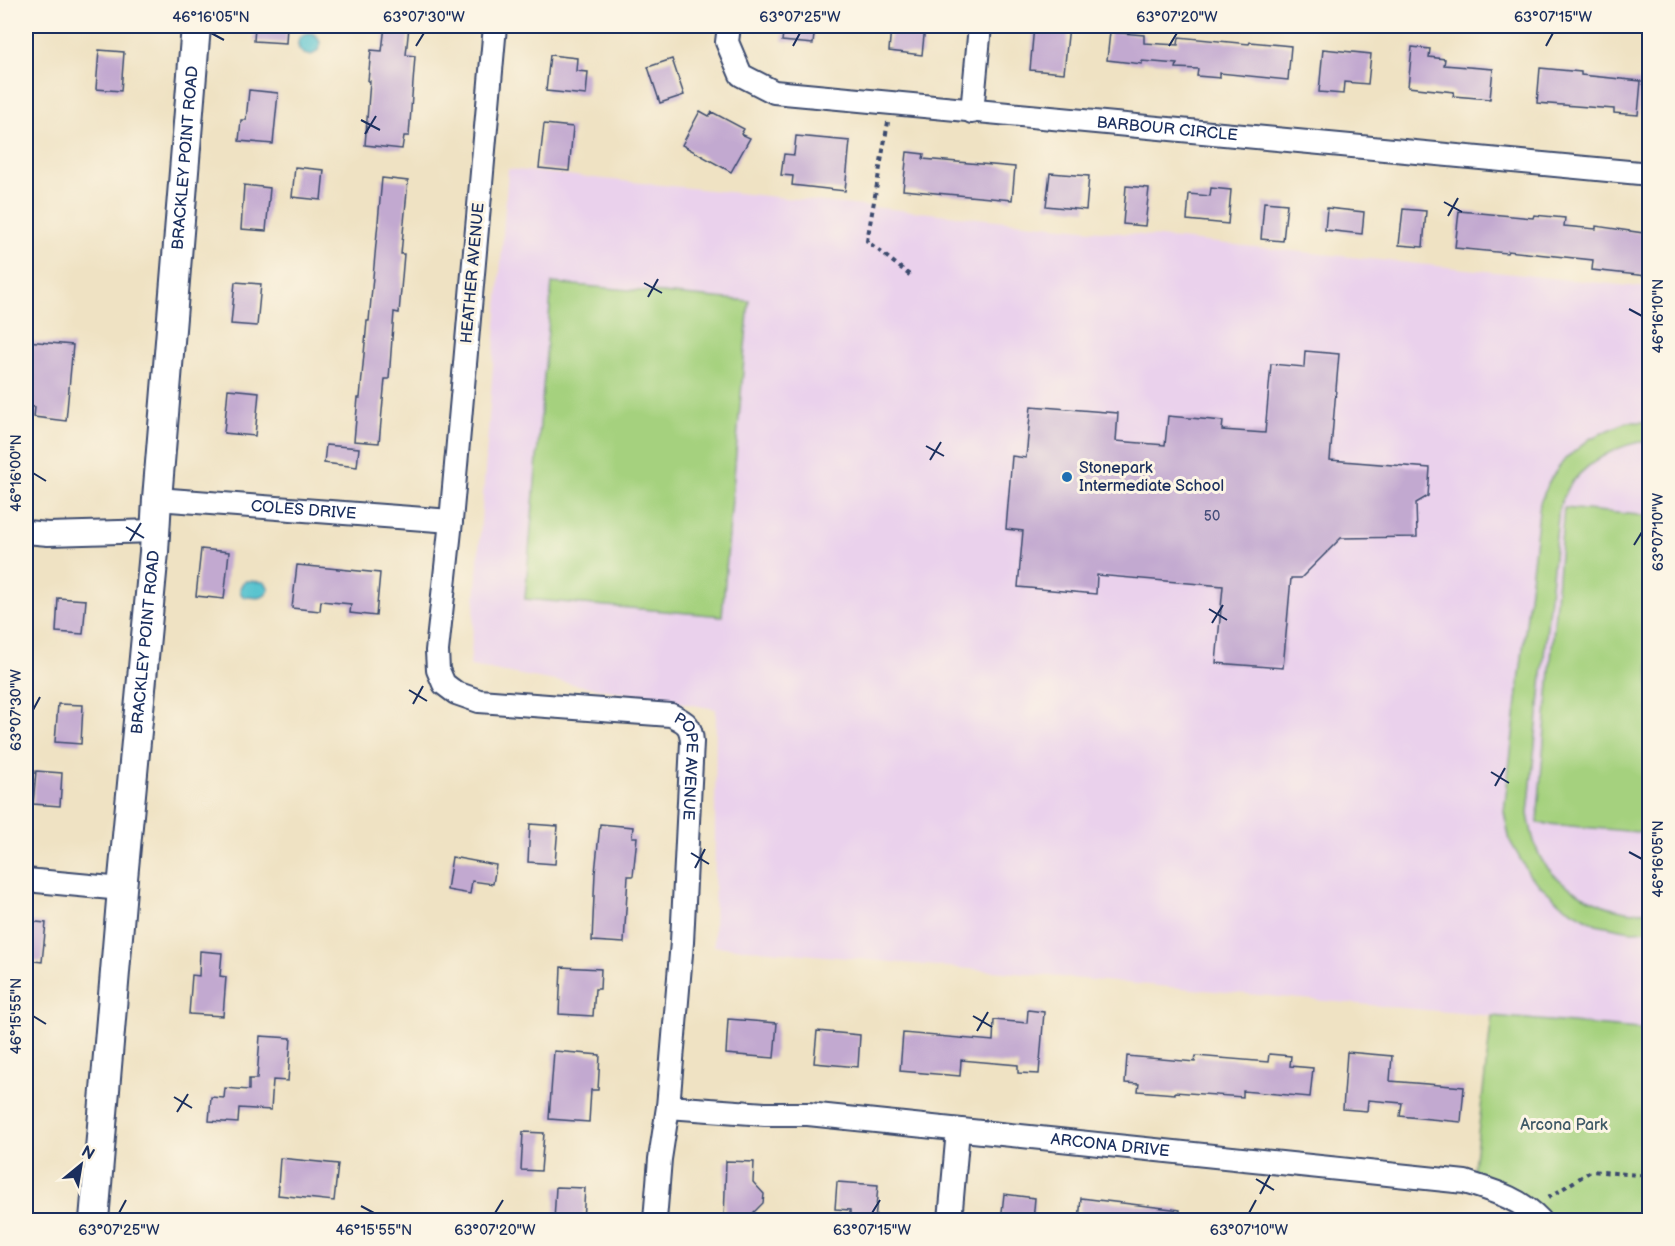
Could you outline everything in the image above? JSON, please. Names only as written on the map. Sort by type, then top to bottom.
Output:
[{"type":"main road","name":"BRACKLEY POINT ROAD","points":[[94,1221],[155,531],[196,26]]},
{"type":"street","name":"HEATHER AVENUE","points":[[451,521],[495,26]]},
{"type":"street","name":"BARBOUR CIRCLE","points":[[729,26],[727,42],[741,75],[774,93],[1650,174]]},
{"type":"street","points":[[972,112],[980,26]]},
{"type":"street","name":"COLES DRIVE","points":[[157,499],[451,521]]},
{"type":"street","name":"POPE AVENUE","points":[[451,521],[437,651],[438,670],[444,684],[456,693],[479,701],[671,715],[683,721],[691,730],[686,889],[668,1107],[660,1159],[655,1221]]},
{"type":"street","points":[[26,532],[48,534],[155,531]]},
{"type":"street","points":[[26,880],[122,889]]},
{"type":"street","name":"ARCONA DRIVE","points":[[668,1107],[765,1114],[808,1114],[1465,1182],[1515,1199],[1535,1215]]},
{"type":"street","points":[[950,1221],[958,1130]]},
{"type":"path","points":[[891,104],[867,241],[912,277]]},
{"type":"path","points":[[1535,1215],[1591,1171],[1650,1176]]},
{"type":"shaded area","name":"Stonepark Intermediate School","points":[[508,169],[1649,288],[1649,1030],[714,946],[716,709],[470,666]]},
{"type":"green space","points":[[552,283],[749,301],[722,616],[525,599]]},
{"type":"green space","points":[[1627,422],[1649,422],[1649,441],[1627,445],[1597,460],[1572,482],[1559,507],[1528,814],[1539,855],[1546,866],[1562,882],[1593,901],[1615,909],[1629,912],[1649,910],[1649,930],[1631,931],[1596,924],[1561,904],[1530,876],[1510,841],[1504,812],[1540,503],[1551,478],[1565,459],[1591,438]]},
{"type":"green space","points":[[1564,508],[1649,516],[1649,833],[1537,823]]},
{"type":"green space","name":"Arcona Park","points":[[1492,1016],[1649,1030],[1649,1220],[1538,1220],[1472,1184]]},
{"type":"water","points":[[309,33],[317,36],[320,44],[317,52],[309,55],[301,52],[298,44],[301,36]]},
{"type":"water","points":[[246,581],[264,582],[269,590],[262,597],[244,597],[240,589]]},
{"type":"building","points":[[255,26],[287,26],[286,43],[254,41]]},
{"type":"building","points":[[385,26],[409,26],[406,55],[415,56],[409,136],[404,136],[402,149],[365,145],[371,50],[382,51]]},
{"type":"building","points":[[784,26],[815,26],[813,44],[782,41]]},
{"type":"building","points":[[891,26],[925,26],[922,55],[889,51]]},
{"type":"building","points":[[1034,26],[1069,26],[1064,73],[1030,70]]},
{"type":"building","points":[[1110,32],[1144,35],[1144,43],[1178,45],[1179,37],[1291,46],[1288,80],[1220,73],[1220,78],[1197,76],[1198,69],[1176,68],[1177,64],[1142,61],[1142,64],[1107,60]]},
{"type":"building","points":[[1412,47],[1430,49],[1429,57],[1445,59],[1444,65],[1493,69],[1490,99],[1453,96],[1454,92],[1408,87]]},
{"type":"building","points":[[1323,49],[1371,54],[1368,84],[1344,82],[1343,94],[1319,92]]},
{"type":"building","points":[[99,50],[124,52],[121,91],[96,89]]},
{"type":"building","points":[[550,55],[577,58],[576,71],[588,72],[586,95],[546,91]]},
{"type":"building","points":[[672,59],[684,95],[660,103],[648,67]]},
{"type":"building","points":[[1540,68],[1641,81],[1638,115],[1614,113],[1614,109],[1537,103]]},
{"type":"building","points":[[249,90],[278,93],[273,144],[239,141],[241,120],[246,120]]},
{"type":"building","points":[[700,111],[709,116],[712,112],[744,129],[741,134],[750,138],[731,172],[682,145]]},
{"type":"building","points":[[544,124],[573,127],[569,171],[539,168]]},
{"type":"building","points":[[796,136],[850,141],[845,191],[792,185],[793,176],[781,175],[784,154],[794,155]]},
{"type":"building","points":[[907,152],[924,154],[923,159],[1015,167],[1012,200],[903,190]]},
{"type":"building","points":[[295,167],[324,170],[321,200],[292,197]]},
{"type":"building","points":[[1050,173],[1089,176],[1086,210],[1046,206]]},
{"type":"building","points":[[382,178],[408,181],[401,254],[404,254],[399,313],[394,312],[389,379],[385,379],[379,443],[354,441],[367,321],[369,321]]},
{"type":"building","points":[[244,185],[270,188],[266,231],[241,229]]},
{"type":"building","points":[[1126,186],[1149,188],[1145,226],[1123,224]]},
{"type":"building","points":[[1211,188],[1231,190],[1228,224],[1187,220],[1189,194],[1210,196]]},
{"type":"building","points":[[1264,202],[1287,204],[1283,241],[1261,239]]},
{"type":"building","points":[[1327,208],[1364,212],[1362,234],[1325,230]]},
{"type":"building","points":[[1403,209],[1426,211],[1423,247],[1399,245]]},
{"type":"building","points":[[1459,211],[1533,218],[1534,215],[1565,218],[1564,226],[1596,229],[1596,226],[1650,234],[1647,276],[1592,270],[1593,260],[1455,248]]},
{"type":"building","points":[[235,282],[261,284],[257,326],[231,324]]},
{"type":"building","points":[[26,341],[73,345],[66,421],[34,417],[35,407],[26,406]]},
{"type":"building","points":[[1305,351],[1339,354],[1330,460],[1430,468],[1428,496],[1416,503],[1417,537],[1341,538],[1301,578],[1291,578],[1283,668],[1216,663],[1223,586],[1097,575],[1096,594],[1018,587],[1023,531],[1006,529],[1012,456],[1026,458],[1031,406],[1118,413],[1116,441],[1165,445],[1168,416],[1223,421],[1222,430],[1265,433],[1271,364],[1304,367]]},
{"type":"building","points":[[228,389],[259,392],[255,436],[224,433]]},
{"type":"building","points":[[326,445],[359,448],[357,467],[324,463]]},
{"type":"building","points":[[201,549],[229,552],[224,599],[196,596]]},
{"type":"building","points":[[297,565],[380,573],[376,616],[350,613],[351,604],[321,601],[320,611],[292,608]]},
{"type":"building","points":[[58,598],[86,600],[83,634],[56,632]]},
{"type":"building","points":[[58,704],[83,705],[81,744],[55,742]]},
{"type":"building","points":[[36,771],[62,773],[60,806],[33,804]]},
{"type":"building","points":[[530,824],[558,826],[555,864],[528,862]]},
{"type":"building","points":[[600,824],[633,827],[632,837],[637,837],[633,876],[628,876],[624,943],[592,941]]},
{"type":"building","points":[[452,857],[496,865],[493,884],[472,881],[470,894],[447,890]]},
{"type":"building","points":[[26,921],[46,923],[42,962],[26,960]]},
{"type":"building","points":[[200,951],[222,953],[220,976],[226,977],[223,1016],[189,1014],[192,975],[199,976]]},
{"type":"building","points":[[561,967],[601,969],[600,989],[595,989],[593,1016],[559,1014]]},
{"type":"building","points":[[1028,1010],[1044,1012],[1039,1074],[1018,1073],[1018,1065],[961,1060],[960,1076],[900,1071],[903,1033],[993,1041],[994,1020],[1027,1023]]},
{"type":"building","points":[[728,1019],[777,1023],[774,1058],[726,1054]]},
{"type":"building","points":[[817,1031],[860,1035],[858,1067],[814,1063]]},
{"type":"building","points":[[260,1036],[291,1038],[288,1081],[273,1080],[271,1110],[239,1108],[238,1123],[209,1121],[211,1097],[224,1098],[225,1088],[249,1090],[249,1079],[257,1079]]},
{"type":"building","points":[[554,1051],[600,1055],[598,1090],[591,1090],[589,1122],[549,1119]]},
{"type":"building","points":[[1347,1052],[1392,1056],[1390,1081],[1464,1087],[1461,1122],[1400,1116],[1402,1103],[1368,1100],[1367,1111],[1343,1109]]},
{"type":"building","points":[[1269,1054],[1291,1056],[1290,1066],[1313,1068],[1310,1097],[1243,1091],[1243,1097],[1175,1092],[1175,1094],[1138,1091],[1139,1084],[1125,1083],[1127,1056],[1195,1062],[1196,1056],[1268,1062]]},
{"type":"building","points":[[523,1132],[544,1133],[541,1171],[521,1170]]},
{"type":"building","points":[[280,1158],[338,1164],[334,1201],[278,1195]]},
{"type":"building","points":[[726,1161],[754,1162],[753,1182],[764,1194],[763,1203],[751,1215],[750,1221],[724,1221]]},
{"type":"building","points":[[837,1182],[878,1185],[875,1221],[850,1221],[850,1210],[835,1209]]},
{"type":"building","points":[[556,1187],[585,1188],[583,1221],[554,1221]]},
{"type":"building","points":[[1004,1194],[1035,1198],[1033,1221],[1001,1221]]},
{"type":"building","points":[[1081,1198],[1180,1210],[1180,1221],[1079,1221]]},
{"type":"place","name":"Stonepark Intermediate School","points":[[1067,477]]}]
